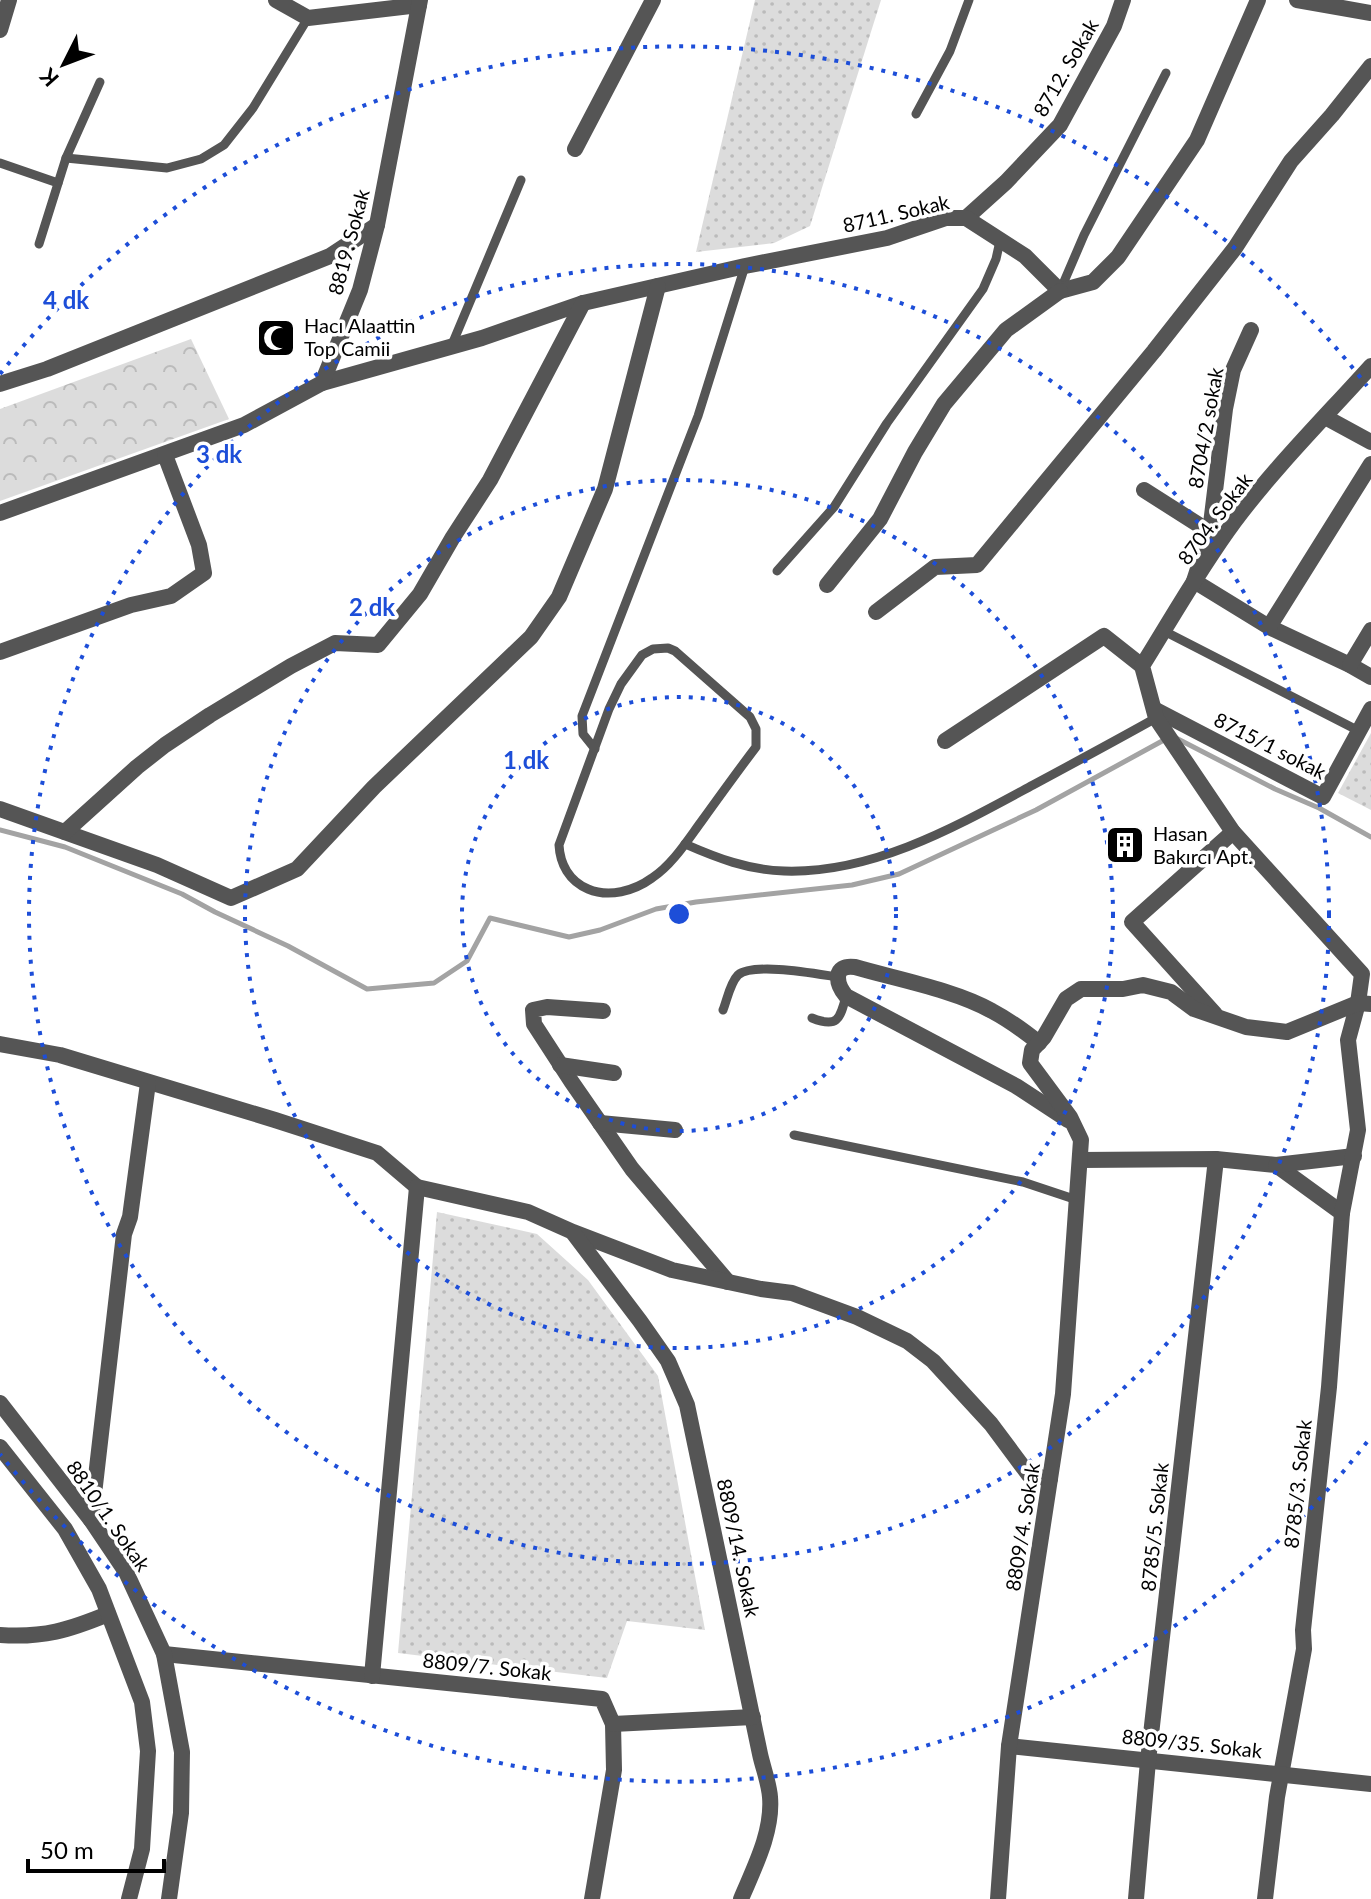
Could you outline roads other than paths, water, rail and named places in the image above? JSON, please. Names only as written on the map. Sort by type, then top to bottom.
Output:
[{"type":"street","points":[[0,30],[9,0]]},
{"type":"street","points":[[276,0],[308,18],[420,3]]},
{"type":"street","points":[[575,149],[653,0]]},
{"type":"street","name":"8712. Sokak","points":[[966,218],[1006,182],[1060,125],[1114,26],[1123,0]]},
{"type":"street","points":[[827,585],[880,519],[944,404],[1006,330],[1060,291],[1093,282],[1118,257],[1197,140],[1258,0]]},
{"type":"street","points":[[1297,0],[1371,13]]},
{"type":"street","name":"8819. Sokak","points":[[322,383],[360,290],[377,225],[420,3]]},
{"type":"street","points":[[876,612],[935,567],[977,565],[1154,351],[1235,248],[1291,161],[1371,66]]},
{"type":"street","name":"8711. Sokak","points":[[322,383],[451,347],[583,303],[887,238],[946,218],[966,218],[1025,256],[1060,291]]},
{"type":"street","points":[[0,384],[47,369],[330,256],[377,225]]},
{"type":"street","points":[[0,809],[157,865],[231,898],[297,869],[374,787],[531,637],[559,597],[605,489],[658,286]]},
{"type":"street","points":[[65,832],[137,767],[210,715],[291,666],[335,643],[378,645],[420,594],[490,480],[583,303]]},
{"type":"street","name":"8704/2 sokak","points":[[1194,581],[1210,532],[1233,370],[1251,330]]},
{"type":"street","name":"8704. Sokak","points":[[1142,666],[1235,521],[1371,366]]},
{"type":"street","points":[[0,513],[244,425],[322,383]]},
{"type":"street","points":[[1325,417],[1371,442]]},
{"type":"street","points":[[0,652],[131,605],[171,596],[204,573],[199,545],[165,455]]},
{"type":"street","points":[[1269,627],[1371,464]]},
{"type":"street","points":[[1144,490],[1210,532]]},
{"type":"street","points":[[1194,581],[1269,627],[1371,677]]},
{"type":"street","points":[[1350,665],[1371,630]]},
{"type":"street","points":[[945,741],[1104,636],[1142,666],[1155,714],[1233,832],[1132,922],[1219,1018]]},
{"type":"street","name":"8715/1 sokak","points":[[1155,714],[1323,797],[1371,709]]},
{"type":"street","name":"8785/3. Sokak","points":[[1233,832],[1362,974],[1365,1004],[1348,1040],[1358,1130],[1342,1213],[1329,1387],[1303,1630],[1304,1649],[1282,1773],[1265,1899]]},
{"type":"street","points":[[1039,1043],[989,1009],[952,995],[855,967],[843,967],[838,977],[846,996],[1016,1086],[1073,1123]]},
{"type":"street","points":[[1073,1123],[1030,1063],[1032,1050],[1055,1021],[1066,999],[1081,989],[1123,989],[1143,985],[1171,992],[1194,1009],[1246,1027],[1287,1032],[1365,1004]]},
{"type":"street","points":[[603,1011],[547,1007],[533,1010],[534,1024],[632,1169],[728,1282]]},
{"type":"street","points":[[0,1044],[60,1055],[377,1153],[417,1187],[528,1212],[672,1270],[792,1293],[857,1317],[907,1341],[933,1361],[991,1424],[1029,1475],[1050,1479]]},
{"type":"street","points":[[560,1065],[614,1073]]},
{"type":"street","points":[[91,1520],[124,1234],[130,1217],[148,1083]]},
{"type":"street","points":[[600,1123],[675,1130]]},
{"type":"street","name":"8809/4. Sokak","points":[[998,1899],[1009,1746],[1063,1394],[1081,1140],[1073,1123]]},
{"type":"street","points":[[1080,1160],[1216,1159],[1276,1165],[1354,1156]]},
{"type":"street","name":"8785/5. Sokak","points":[[1136,1899],[1148,1761],[1216,1159]]},
{"type":"street","points":[[1276,1165],[1342,1213]]},
{"type":"street","points":[[372,1676],[417,1187]]},
{"type":"street","name":"8809/14. Sokak","points":[[573,1232],[668,1361],[687,1405],[770,1796],[770,1815],[762,1848],[741,1899]]},
{"type":"street","name":"8810/1. Sokak","points":[[0,1403],[91,1520],[126,1572],[164,1654],[182,1752],[181,1813],[169,1899]]},
{"type":"street","points":[[0,1447],[65,1529],[99,1589],[142,1702],[148,1751],[142,1849],[129,1899]]},
{"type":"street","points":[[0,1635],[47,1635],[108,1614]]},
{"type":"street","name":"8809/7. Sokak","points":[[164,1654],[602,1699],[613,1724]]},
{"type":"street","points":[[592,1899],[614,1770],[613,1724],[753,1717]]},
{"type":"street","name":"8809/35. Sokak","points":[[1009,1746],[1371,1784]]},
{"type":"lane","points":[[916,114],[950,51],[969,0]]},
{"type":"lane","points":[[66,158],[167,168],[201,159],[224,145],[253,108],[308,18]]},
{"type":"lane","points":[[1060,291],[1084,235],[1166,73]]},
{"type":"lane","points":[[39,244],[66,158],[100,82]]},
{"type":"lane","points":[[0,163],[58,183]]},
{"type":"lane","points":[[451,347],[521,180]]},
{"type":"lane","points":[[777,571],[834,507],[895,410],[983,289],[1000,241]]},
{"type":"lane","points":[[595,749],[583,734],[582,716],[698,416],[745,266]]},
{"type":"lane","points":[[1164,631],[1359,731]]},
{"type":"lane","points":[[653,649],[675,651],[746,711],[756,729],[756,747],[685,844],[658,874],[640,886],[630,890],[600,892],[580,885],[572,878],[562,863],[559,845],[609,709],[637,659],[653,649]]},
{"type":"lane","points":[[685,844],[717,858],[759,869],[804,871],[850,865],[946,830],[1155,714]]},
{"type":"lane","points":[[723,1010],[734,980],[749,971],[793,970],[838,977]]},
{"type":"lane","points":[[812,1018],[825,1023],[834,1022],[841,1015],[846,996]]},
{"type":"lane","points":[[794,1135],[1023,1182],[1077,1200]]},
{"type":"waterway","points":[[1174,737],[1371,837]]},
{"type":"waterway","points":[[0,830],[65,847],[182,894],[367,989],[434,983],[467,961],[490,918],[569,937],[600,930],[656,909],[852,885],[899,874],[1036,810],[1164,740]]},
{"type":"place","name":"Hacı Alaattin Top Camii","points":[[276,338]]},
{"type":"place","name":"Hasan Bakırcı Apt.","points":[[1125,845]]}]
